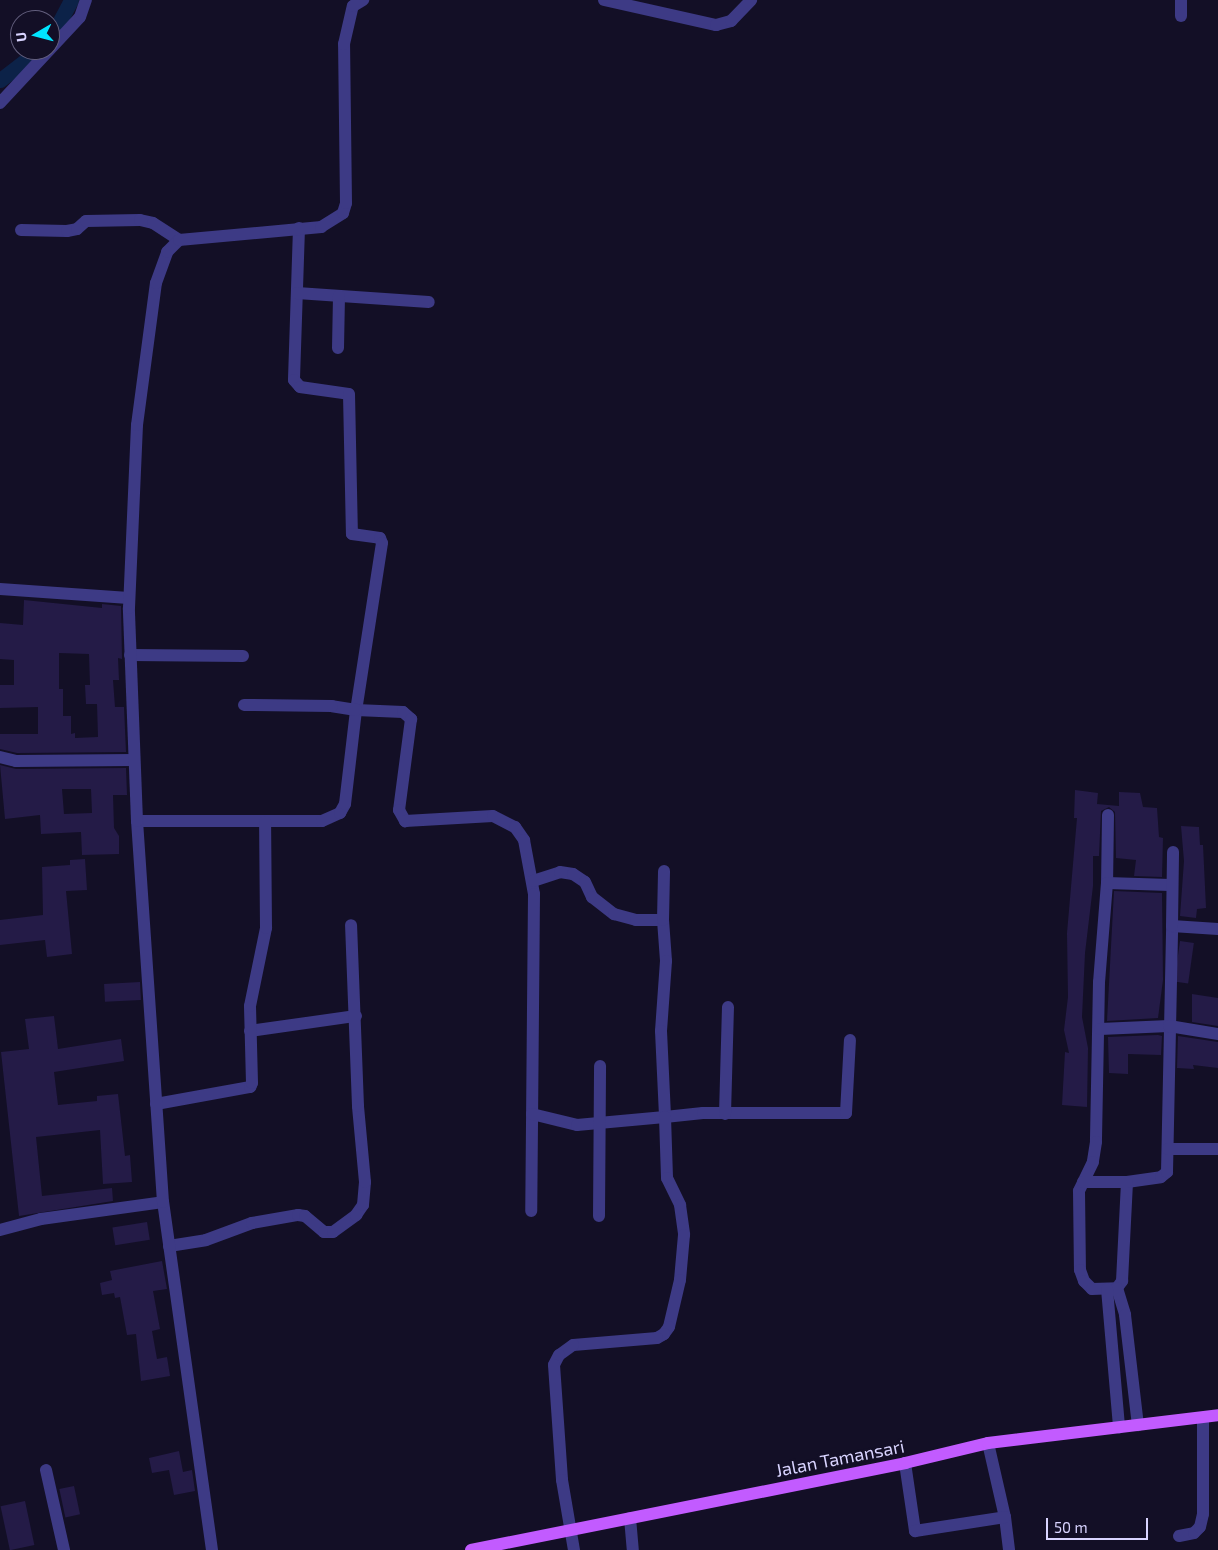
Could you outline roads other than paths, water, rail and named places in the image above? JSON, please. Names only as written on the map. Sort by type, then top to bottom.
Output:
[{"type":"main road","name":"Jalan Tamansari","points":[[472,1550],[905,1463],[988,1443],[1218,1415]]},
{"type":"street","points":[[0,103],[80,18],[86,0]]},
{"type":"street","points":[[21,230],[67,231],[78,229],[90,220],[140,220],[153,223],[179,240],[322,227],[337,219],[346,203],[344,44],[352,6],[363,0]]},
{"type":"street","points":[[604,0],[716,25],[731,21],[751,0]]},
{"type":"street","points":[[1181,0],[1181,16]]},
{"type":"street","points":[[137,821],[322,821],[340,813],[345,804],[356,710],[381,539],[352,534],[349,394],[300,387],[294,380],[299,228]]},
{"type":"street","points":[[179,240],[167,252],[156,284],[137,425],[129,598],[130,655],[133,760],[163,1202],[212,1550]]},
{"type":"street","points":[[297,293],[429,302]]},
{"type":"street","points":[[338,348],[339,296]]},
{"type":"street","points":[[0,589],[129,598]]},
{"type":"street","points":[[130,655],[243,656]]},
{"type":"street","points":[[244,705],[332,706],[356,710],[402,712],[411,719],[399,810],[401,818],[415,823],[493,816],[515,827],[524,840],[533,881],[531,1211]]},
{"type":"street","points":[[0,757],[16,762],[133,760]]},
{"type":"street","points":[[1108,815],[1107,883],[1099,982],[1100,1029],[1096,1142],[1093,1162],[1079,1191],[1080,1270],[1084,1281],[1092,1289],[1112,1288]]},
{"type":"street","points":[[156,1104],[250,1087],[250,1006],[265,947],[265,822]]},
{"type":"street","points":[[1083,1182],[1127,1182],[1165,1176],[1168,1149],[1172,926],[1170,885],[1173,852]]},
{"type":"street","points":[[574,1550],[561,1471],[554,1365],[559,1355],[573,1345],[657,1338],[669,1327],[680,1280],[684,1235],[680,1204],[667,1178],[661,1031],[666,961],[663,920],[664,871]]},
{"type":"street","points":[[533,881],[560,872],[573,874],[585,882],[592,897],[614,914],[636,920],[663,920]]},
{"type":"street","points":[[1107,883],[1170,885]]},
{"type":"street","points":[[169,1246],[222,1235],[252,1223],[298,1215],[305,1216],[324,1232],[333,1232],[356,1215],[365,1199],[358,1106],[351,925]]},
{"type":"street","points":[[1172,926],[1218,929]]},
{"type":"street","points":[[725,1114],[728,1007]]},
{"type":"street","points":[[250,1030],[356,1016]]},
{"type":"street","points":[[1100,1029],[1169,1026],[1218,1034]]},
{"type":"street","points":[[532,1114],[577,1124],[599,1125],[665,1117],[725,1114],[846,1113],[850,1040]]},
{"type":"street","points":[[599,1216],[600,1066]]},
{"type":"street","points":[[1168,1149],[1218,1149]]},
{"type":"street","points":[[1120,1427],[1112,1288],[1124,1273],[1127,1182]]},
{"type":"street","points":[[0,1230],[41,1219],[163,1202]]},
{"type":"street","points":[[1112,1288],[1125,1315],[1138,1425]]},
{"type":"street","points":[[1179,1536],[1194,1533],[1200,1526],[1204,1514],[1202,1418]]},
{"type":"street","points":[[988,1443],[1005,1517],[1009,1550]]},
{"type":"street","points":[[905,1463],[915,1532],[1005,1517]]},
{"type":"street","points":[[46,1470],[64,1550]]},
{"type":"street","points":[[630,1518],[633,1550]]},
{"type":"waterway","points":[[60,21],[71,0]]},
{"type":"waterway","points":[[0,80],[26,60]]}]
